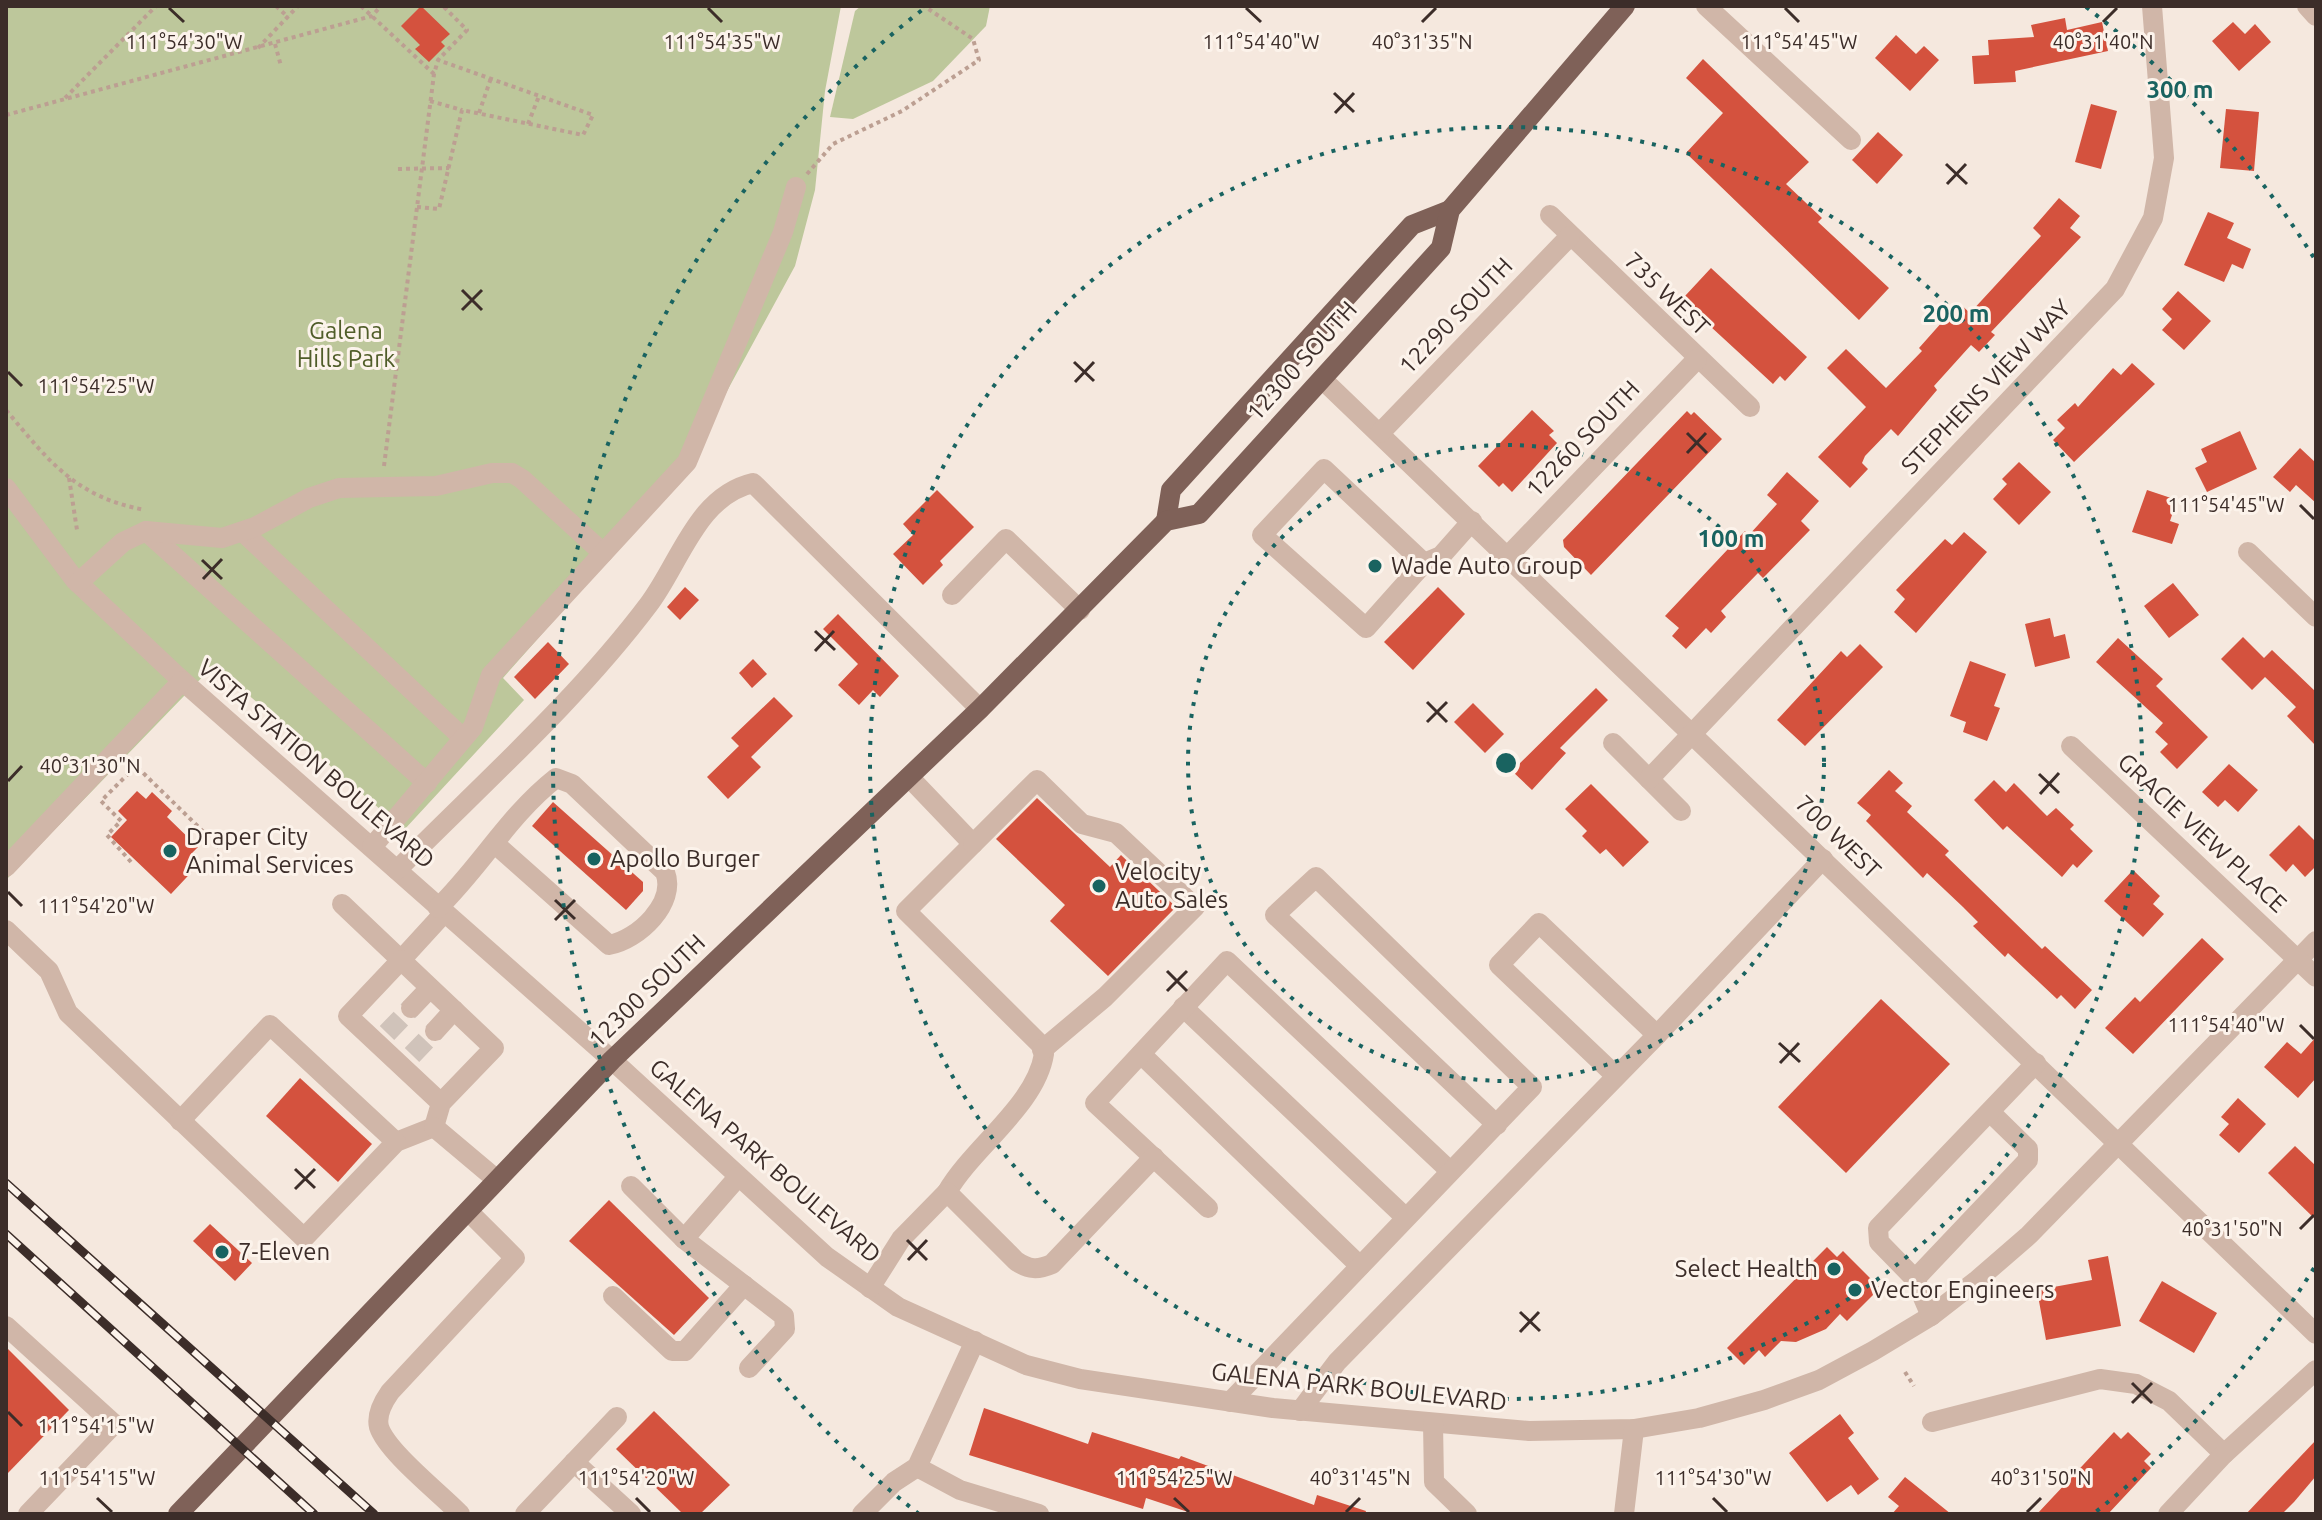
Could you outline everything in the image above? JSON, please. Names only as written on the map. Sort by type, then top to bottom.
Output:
[{"type":"main road","name":"12300 SOUTH","points":[[178,1514],[612,1060],[980,709],[1166,521],[1199,514],[1441,248],[1450,210],[1625,6]]},
{"type":"main road","name":"12300 SOUTH","points":[[1166,521],[1171,490],[1412,225],[1450,210]]},
{"type":"street","points":[[1706,6],[1851,140]]},
{"type":"street","name":"STEPHENS VIEW WAY","points":[[1649,779],[2115,289],[2153,218],[2164,158],[2152,6]]},
{"type":"street","points":[[2307,6],[2316,16]]},
{"type":"street","points":[[372,847],[473,727],[491,675],[687,462],[783,232],[796,187]]},
{"type":"street","name":"735 WEST","points":[[1550,215],[1750,407]]},
{"type":"street","name":"12290 SOUTH","points":[[1380,433],[1570,236]]},
{"type":"street","name":"12260 SOUTH","points":[[1508,556],[1697,359]]},
{"type":"street","name":"700 WEST","points":[[1322,379],[2316,1334]]},
{"type":"street","points":[[1424,563],[1324,469],[1262,535],[1366,628],[1424,563],[1441,556],[1472,521]]},
{"type":"street","points":[[150,521],[222,538],[243,532],[309,498],[339,488],[436,486],[492,473],[512,473],[603,553]]},
{"type":"street","points":[[397,870],[593,670],[650,603],[698,521],[739,486],[753,483],[980,709]]},
{"type":"street","name":"VISTA STATION BOULEVARD","points":[[6,488],[78,583],[182,681],[612,1060]]},
{"type":"street","points":[[78,583],[150,521]]},
{"type":"street","points":[[150,521],[427,783]]},
{"type":"street","points":[[243,532],[463,738]]},
{"type":"street","points":[[952,595],[1006,539],[1080,610]]},
{"type":"street","points":[[2248,552],[2316,617]]},
{"type":"street","points":[[6,867],[182,681]]},
{"type":"street","points":[[1613,743],[1681,811]]},
{"type":"street","name":"GRACIE VIEW PLACE","points":[[2071,746],[2316,977]]},
{"type":"street","points":[[909,777],[973,844]]},
{"type":"street","points":[[441,1103],[406,1060],[382,1038],[348,1016],[401,960],[466,881],[511,818],[556,778],[572,784],[665,872],[668,882],[666,899],[621,943],[609,945],[494,843]]},
{"type":"street","points":[[870,1288],[901,1239],[947,1192],[967,1161],[1030,1089],[1042,1066],[1042,1050],[906,911],[1037,780],[1082,824],[1116,833],[1195,907],[1105,997],[1042,1050]]},
{"type":"street","points":[[1300,1411],[1337,1362],[1657,1035],[1823,859]]},
{"type":"street","points":[[1230,1402],[1449,1170],[1497,1125],[1532,1087],[1316,877],[1275,915],[1497,1125]]},
{"type":"street","points":[[342,904],[494,1048],[441,1103],[434,1127]]},
{"type":"street","points":[[1616,1076],[1499,965],[1539,923],[1657,1035]]},
{"type":"street","points":[[6,930],[49,971],[68,1013],[304,1238],[396,1142],[434,1127]]},
{"type":"street","name":"GALENA PARK BOULEVARD","points":[[612,1060],[827,1257],[898,1307],[1026,1365],[1080,1379],[1300,1411],[1529,1431],[1634,1429],[1699,1418],[1819,1380],[1931,1316],[2029,1235],[2296,958],[2316,941]]},
{"type":"street","points":[[1208,1208],[1095,1103],[1227,961],[1449,1170]]},
{"type":"street","points":[[411,1008],[430,988]]},
{"type":"street","points":[[1183,1007],[1405,1217]]},
{"type":"street","points":[[435,1031],[454,1010]]},
{"type":"street","points":[[180,1121],[270,1025],[396,1142]]},
{"type":"street","points":[[1141,1054],[1360,1266]]},
{"type":"street","points":[[1931,1316],[1915,1279],[1879,1242],[1878,1228],[2036,1063]]},
{"type":"street","points":[[1915,1279],[2028,1160],[2028,1149],[1990,1112]]},
{"type":"street","points":[[434,1127],[497,1180]]},
{"type":"street","points":[[947,1192],[1016,1261],[1025,1267],[1043,1269],[1052,1264],[1154,1157]]},
{"type":"street","points":[[684,1239],[738,1177]]},
{"type":"street","points":[[631,1186],[684,1239],[784,1316],[785,1329],[749,1368]]},
{"type":"street","points":[[460,1514],[389,1442],[379,1427],[378,1418],[390,1392],[515,1258],[468,1211]]},
{"type":"street","points":[[613,1296],[672,1351],[685,1351],[744,1285]]},
{"type":"street","points":[[6,1326],[114,1424],[28,1514]]},
{"type":"street","points":[[862,1514],[894,1482],[917,1467],[975,1341]]},
{"type":"street","points":[[2168,1514],[2224,1454],[2316,1370]]},
{"type":"street","points":[[1932,1422],[2100,1379],[2136,1384],[2169,1401],[2224,1454]]},
{"type":"street","points":[[525,1514],[617,1417]]},
{"type":"street","points":[[1433,1423],[1434,1482],[1467,1514]]},
{"type":"street","points":[[1624,1514],[1634,1429]]},
{"type":"street","points":[[574,1462],[631,1514]]},
{"type":"street","points":[[917,1467],[960,1490],[1039,1514]]},
{"type":"path","points":[[64,99],[156,6]]},
{"type":"path","points":[[276,6],[288,17]]},
{"type":"path","points":[[256,50],[298,6]]},
{"type":"path","points":[[361,6],[434,74]]},
{"type":"path","points":[[6,115],[256,50],[372,16],[381,6]]},
{"type":"path","points":[[383,475],[434,74],[438,60],[467,30],[443,6]]},
{"type":"path","points":[[796,187],[833,144],[902,111],[979,60],[973,39],[924,6]]},
{"type":"path","points":[[275,44],[281,66]]},
{"type":"path","points":[[430,101],[583,135],[593,115],[438,60]]},
{"type":"path","points":[[479,113],[491,78]]},
{"type":"path","points":[[528,124],[539,95]]},
{"type":"path","points":[[417,207],[439,209],[462,110]]},
{"type":"path","points":[[398,169],[449,168]]},
{"type":"path","points":[[6,410],[56,471],[150,521]]},
{"type":"path","points":[[69,478],[77,530]]},
{"type":"path","points":[[131,862],[107,835],[121,821],[101,801],[136,766],[219,847]]},
{"type":"path","points":[[1905,1372],[1914,1386]]},
{"type":"green space","name":"Galena Hills Park","points":[[6,6],[841,6],[825,91],[815,190],[795,266],[720,404],[690,467],[503,678],[524,700],[404,830],[214,665],[6,880]]},
{"type":"green space","points":[[861,6],[990,6],[986,26],[933,81],[853,119],[830,117],[855,11]]},
{"type":"building","points":[[421,6],[450,34],[441,42],[445,46],[429,62],[415,49],[420,45],[401,26]]},
{"type":"building","points":[[2065,18],[2067,30],[2102,22],[2108,51],[2015,71],[2016,82],[1974,84],[1972,56],[1989,55],[1988,40],[2034,37],[2031,25]]},
{"type":"building","points":[[2233,22],[2245,34],[2255,24],[2271,42],[2239,71],[2212,41]]},
{"type":"building","points":[[1896,35],[1916,54],[1924,46],[1939,60],[1910,91],[1875,58]]},
{"type":"building","points":[[1703,59],[1809,162],[1786,184],[1822,218],[1818,222],[1889,288],[1859,320],[1686,153],[1723,113],[1686,78]]},
{"type":"building","points":[[2091,104],[2117,111],[2101,169],[2075,162]]},
{"type":"building","points":[[2226,109],[2259,112],[2254,171],[2220,168]]},
{"type":"building","points":[[1878,132],[1903,155],[1877,184],[1852,160]]},
{"type":"building","points":[[2059,198],[2080,216],[2070,228],[2081,237],[1991,332],[1995,335],[1979,352],[1971,345],[1934,386],[1937,390],[1898,436],[1891,429],[1865,456],[1862,463],[1868,469],[1850,488],[1818,457],[1866,407],[1827,368],[1846,349],[1886,388],[1922,351],[1919,348],[1959,303],[1970,313],[2041,236],[2033,228]]},
{"type":"building","points":[[2208,212],[2234,223],[2227,238],[2251,249],[2243,269],[2232,264],[2224,282],[2184,265]]},
{"type":"building","points":[[1711,268],[1807,357],[1785,381],[1780,376],[1773,384],[1685,303],[1688,299],[1685,296]]},
{"type":"building","points":[[2178,291],[2211,321],[2184,350],[2162,330],[2172,319],[2162,309]]},
{"type":"building","points":[[2132,363],[2155,384],[2074,462],[2053,440],[2065,428],[2057,420],[2075,403],[2078,407],[2113,368],[2121,375]]},
{"type":"building","points":[[1532,410],[1554,431],[1549,435],[1557,443],[1512,492],[1503,483],[1499,487],[1478,466]]},
{"type":"building","points":[[1687,411],[1691,415],[1694,412],[1722,439],[1591,575],[1564,547],[1563,540]]},
{"type":"building","points":[[2240,431],[2257,469],[2207,492],[2195,468],[2207,462],[2201,449]]},
{"type":"building","points":[[2300,448],[2316,463],[2316,503],[2296,485],[2290,492],[2273,477]]},
{"type":"building","points":[[2019,462],[2051,492],[2019,525],[1993,499],[2007,484],[2002,479]]},
{"type":"building","points":[[1787,472],[1819,501],[1801,521],[1810,530],[1763,578],[1758,573],[1721,611],[1726,617],[1711,633],[1706,628],[1686,649],[1672,636],[1679,628],[1665,616],[1745,531],[1749,535],[1777,504],[1767,495]]},
{"type":"building","points":[[937,490],[974,527],[940,561],[943,565],[923,585],[893,554],[913,535],[903,524]]},
{"type":"building","points":[[2147,490],[2177,500],[2170,521],[2179,524],[2172,544],[2132,532]]},
{"type":"building","points":[[1964,532],[1987,552],[1916,633],[1894,612],[1905,599],[1896,590],[1945,539],[1952,545]]},
{"type":"building","points":[[2173,583],[2199,615],[2169,638],[2144,606]]},
{"type":"building","points":[[685,587],[699,600],[680,620],[667,607]]},
{"type":"building","name":"Wade Auto Group","points":[[1438,587],[1465,614],[1413,670],[1384,642]]},
{"type":"building","points":[[838,614],[899,676],[880,697],[873,690],[859,705],[838,685],[858,664],[823,629]]},
{"type":"building","points":[[2050,618],[2054,637],[2065,634],[2070,658],[2035,667],[2025,624]]},
{"type":"building","points":[[2243,637],[2264,658],[2272,650],[2316,692],[2316,746],[2287,716],[2296,707],[2265,677],[2252,690],[2221,659]]},
{"type":"building","points":[[2118,638],[2163,679],[2156,686],[2208,737],[2177,769],[2160,752],[2168,744],[2155,732],[2163,723],[2096,662]]},
{"type":"building","points":[[548,642],[569,664],[535,699],[514,677]]},
{"type":"building","points":[[1860,644],[1883,667],[1805,746],[1777,720],[1841,651],[1847,657]]},
{"type":"building","points":[[753,659],[767,674],[752,688],[739,673]]},
{"type":"building","points":[[1970,661],[2006,674],[1994,706],[2000,708],[1987,741],[1963,732],[1966,722],[1950,716]]},
{"type":"building","points":[[1596,688],[1608,700],[1560,748],[1566,753],[1532,790],[1512,771]]},
{"type":"building","points":[[774,697],[793,716],[751,757],[761,767],[728,799],[707,777],[739,746],[731,738]]},
{"type":"building","points":[[1473,703],[1504,734],[1485,753],[1454,722]]},
{"type":"building","points":[[2229,764],[2258,790],[2238,812],[2225,800],[2218,807],[2202,792]]},
{"type":"building","points":[[1889,770],[1903,783],[1895,791],[1912,806],[1907,812],[1949,851],[1945,855],[2042,949],[2045,946],[2092,990],[2075,1009],[2061,995],[2057,999],[2008,953],[2005,957],[1973,926],[1978,922],[1963,907],[1927,873],[1923,878],[1866,821],[1871,815],[1857,803]]},
{"type":"building","points":[[1994,780],[2006,792],[2014,783],[2047,816],[2056,808],[2074,825],[2070,829],[2093,851],[2077,868],[2073,864],[2062,877],[2007,826],[2003,830],[1974,800]]},
{"type":"building","points":[[1591,784],[1649,842],[1623,867],[1606,849],[1600,854],[1582,836],[1587,831],[1565,809]]},
{"type":"building","points":[[137,791],[146,799],[152,792],[172,811],[167,817],[198,847],[191,854],[200,863],[171,894],[111,837],[127,820],[118,811]]},
{"type":"building","name":"Velocity Auto Sales","points":[[1037,798],[1110,867],[1121,855],[1176,907],[1108,976],[1050,921],[1065,905],[996,839]]},
{"type":"building","name":"Apollo Burger","points":[[553,802],[643,882],[643,891],[626,910],[532,826]]},
{"type":"building","points":[[2299,825],[2316,842],[2316,866],[2305,877],[2293,864],[2286,872],[2269,855]]},
{"type":"building","points":[[2133,870],[2160,896],[2153,904],[2164,914],[2143,937],[2104,901]]},
{"type":"building","points":[[2202,938],[2224,959],[2133,1054],[2105,1028],[2135,997],[2140,1002]]},
{"type":"building","points":[[1881,999],[1950,1064],[1846,1173],[1778,1107]]},
{"type":"building","points":[[2316,1037],[2316,1078],[2298,1098],[2264,1067],[2287,1042],[2301,1054]]},
{"type":"building","points":[[300,1078],[372,1144],[338,1182],[266,1116]]},
{"type":"building","points":[[2238,1098],[2266,1124],[2239,1153],[2219,1135],[2229,1124],[2221,1117]]},
{"type":"building","points":[[2295,1146],[2316,1166],[2316,1220],[2268,1173]]},
{"type":"building","points":[[609,1200],[709,1298],[674,1335],[569,1241]]},
{"type":"building","name":"7-Eleven","points":[[210,1224],[252,1263],[235,1281],[193,1241]]},
{"type":"building","points":[[1827,1247],[1837,1257],[1843,1251],[1880,1288],[1847,1321],[1840,1314],[1826,1329],[1796,1342],[1781,1341],[1765,1357],[1759,1350],[1744,1365],[1727,1348]]},
{"type":"building","points":[[2108,1256],[2121,1326],[2046,1340],[2037,1290],[2092,1280],[2088,1260]]},
{"type":"building","points":[[2162,1281],[2217,1313],[2194,1353],[2139,1321]]},
{"type":"building","points":[[6,1347],[69,1410],[6,1475]]},
{"type":"building","points":[[984,1408],[1088,1444],[1092,1432],[1179,1459],[1181,1456],[1314,1505],[1317,1495],[1366,1511],[1365,1514],[1194,1514],[1146,1498],[1143,1509],[969,1455]]},
{"type":"building","points":[[654,1411],[730,1485],[700,1514],[683,1514],[616,1449]]},
{"type":"building","points":[[1840,1414],[1854,1433],[1848,1438],[1879,1479],[1858,1495],[1851,1485],[1827,1502],[1789,1453]]},
{"type":"building","points":[[2114,1432],[2121,1439],[2128,1432],[2151,1454],[2144,1461],[2151,1468],[2108,1514],[2037,1514]]},
{"type":"building","points":[[2316,1440],[2316,1476],[2294,1502],[2282,1514],[2246,1514]]},
{"type":"building","points":[[1905,1477],[1951,1514],[1892,1514],[1899,1506],[1888,1497]]},
{"type":"tunnel","points":[[387,1033],[411,1008]]},
{"type":"tunnel","points":[[412,1055],[435,1031]]},
{"type":"railway","points":[[6,1183],[374,1514]]},
{"type":"railway","points":[[6,1234],[314,1514]]},
{"type":"place","name":"Wade Auto Group","points":[[1375,566]]},
{"type":"place","name":"Draper City Animal Services","points":[[170,851]]},
{"type":"place","name":"Apollo Burger","points":[[594,859]]},
{"type":"place","name":"Velocity Auto Sales","points":[[1099,886]]},
{"type":"place","name":"7-Eleven","points":[[222,1252]]},
{"type":"place","name":"Select Health","points":[[1834,1269]]},
{"type":"place","name":"Vector Engineers","points":[[1855,1290]]}]
